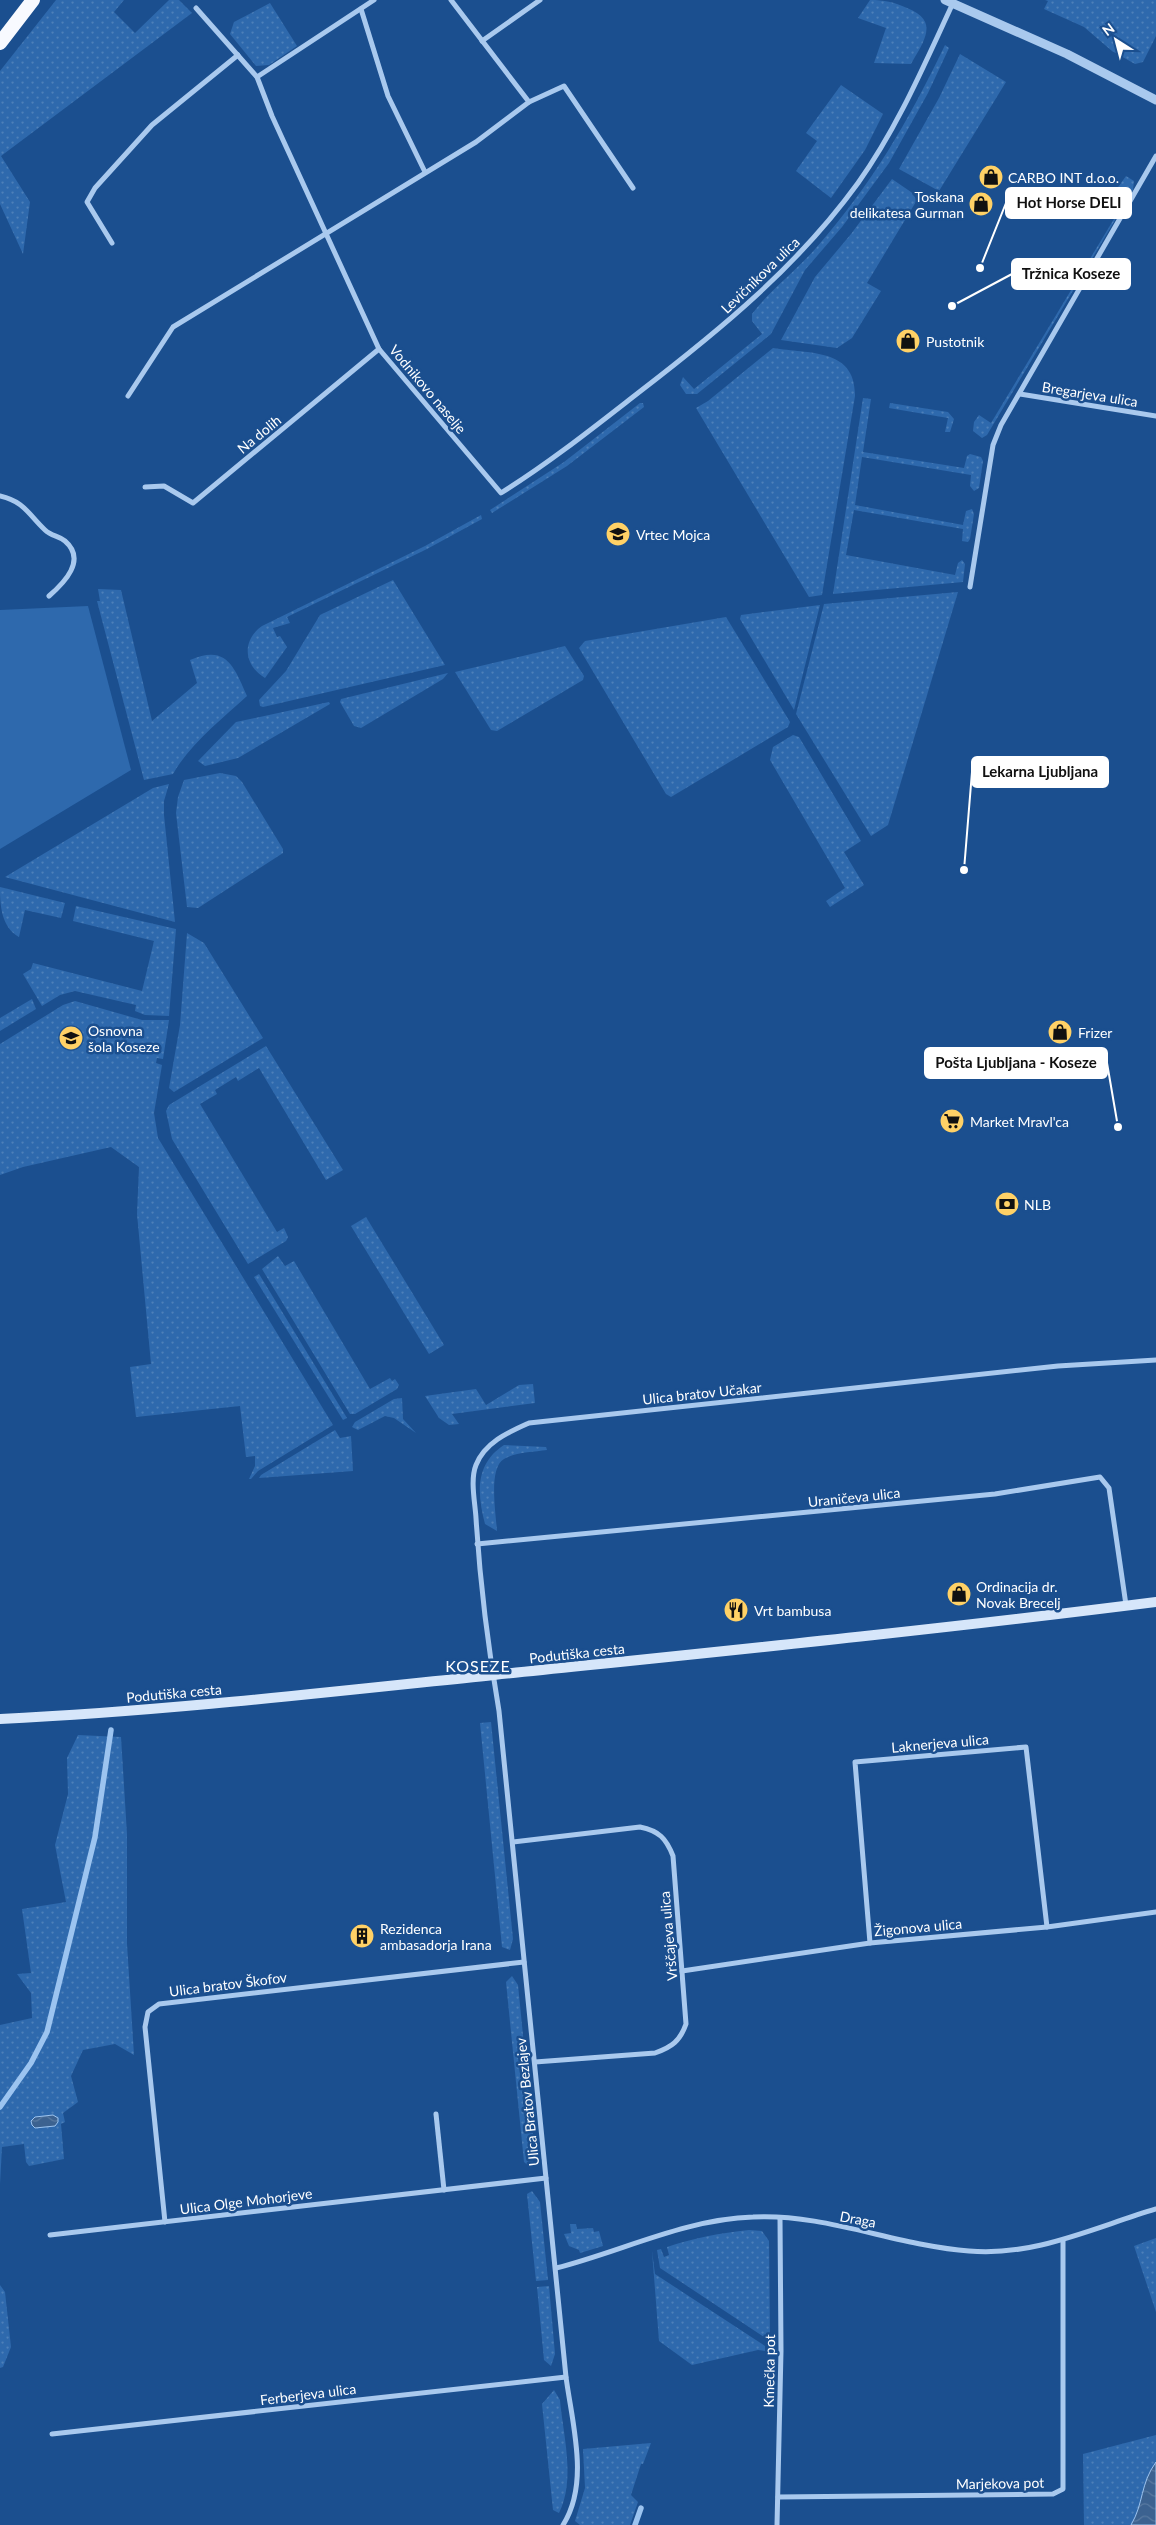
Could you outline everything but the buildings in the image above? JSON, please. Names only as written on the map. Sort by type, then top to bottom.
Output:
[{"type":"highway","points":[[0,43],[33,0]]},
{"type":"main road","name":"Podutiška cesta","points":[[0,1719],[146,1710],[848,1640],[1156,1602]]},
{"type":"street","points":[[257,77],[374,0]]},
{"type":"street","points":[[451,0],[529,102]]},
{"type":"street","points":[[482,41],[540,0]]},
{"type":"street","points":[[949,1],[1067,54],[1156,100]]},
{"type":"street","name":"Levičnikova ulica","points":[[501,493],[535,472],[665,373],[745,308],[794,260],[825,226],[877,155],[922,74],[949,1]]},
{"type":"street","name":"Vodnikovo naselje","points":[[196,8],[257,77],[326,236],[379,349],[501,493]]},
{"type":"street","points":[[361,8],[388,96],[425,172]]},
{"type":"street","points":[[112,243],[87,202],[95,188],[152,125],[238,55]]},
{"type":"street","points":[[128,396],[173,327],[326,236],[425,172],[476,142],[529,102],[564,86],[633,188]]},
{"type":"street","points":[[970,587],[993,445],[1001,424],[1156,156]]},
{"type":"street","name":"Na dolih","points":[[145,487],[164,486],[193,503],[379,349]]},
{"type":"street","name":"Bregarjeva ulica","points":[[1020,394],[1156,416]]},
{"type":"street","points":[[0,496],[12,499],[25,506],[44,529],[64,540],[71,549],[73,562],[71,572],[65,582],[49,596]]},
{"type":"street","name":"Ulica bratov Učakar","points":[[493,1675],[486,1639],[477,1544],[474,1490],[476,1465],[487,1449],[498,1439],[529,1423],[1058,1366],[1156,1360]]},
{"type":"street","name":"Uraničeva ulica","points":[[477,1544],[995,1494],[1100,1477],[1109,1488],[1126,1606]]},
{"type":"street","name":"Ulica Bratov Bezlajev","points":[[493,1675],[499,1711],[513,1842],[566,2377],[577,2463],[577,2485],[574,2504],[563,2525]]},
{"type":"street","name":"Laknerjeva ulica","points":[[870,1943],[855,1762],[1007,1748],[1026,1747],[1047,1927]]},
{"type":"street","name":"Vrščajeva ulica","points":[[513,1842],[640,1827],[655,1830],[667,1841],[673,1856],[686,2024],[681,2037],[671,2048],[655,2053],[535,2062]]},
{"type":"street","name":"Žigonova ulica","points":[[682,1971],[870,1943],[1047,1927],[1156,1912]]},
{"type":"street","name":"Ulica bratov Škofov","points":[[165,2222],[145,2027],[148,2012],[159,2004],[524,1962]]},
{"type":"street","points":[[436,2114],[444,2190]]},
{"type":"street","name":"Ulica Olge Mohorjeve","points":[[50,2235],[546,2178]]},
{"type":"street","name":"Draga","points":[[556,2268],[702,2224],[753,2216],[780,2218],[969,2251],[1000,2252],[1063,2240],[1156,2209]]},
{"type":"street","name":"Kmečka pot","points":[[777,2525],[780,2218]]},
{"type":"street","name":"Marjekova pot","points":[[778,2497],[1053,2494],[1063,2489],[1063,2240]]},
{"type":"street","name":"Ferberjeva ulica","points":[[52,2434],[566,2377]]},
{"type":"shaded area","points":[[56,0],[124,0],[114,12],[135,33],[169,0],[179,0],[192,13],[1,156],[30,202],[23,254],[0,204],[0,71]]},
{"type":"shaded area","points":[[870,0],[898,4],[917,13],[923,19],[926,25],[924,40],[911,64],[874,63],[886,28],[858,18]]},
{"type":"shaded area","points":[[1045,0],[1156,0],[1156,36],[1143,62],[1135,64],[1112,51],[1084,27],[1044,9],[1048,1]]},
{"type":"shaded area","points":[[270,3],[297,46],[269,65],[256,66],[230,34],[234,22]]},
{"type":"shaded area","points":[[945,45],[949,48],[928,93],[889,163],[842,227],[805,270],[771,334],[697,394],[686,394],[680,385],[683,377],[694,389],[762,334],[752,321],[752,314],[816,248],[855,200],[903,126]]},
{"type":"shaded area","points":[[960,54],[1006,82],[939,191],[899,169],[939,98]]},
{"type":"shaded area","points":[[841,85],[883,114],[865,150],[831,198],[796,171],[817,141],[806,133]]},
{"type":"shaded area","points":[[1126,176],[1134,181],[1133,190],[987,435],[982,438],[973,431],[974,422],[979,415],[991,423],[1126,199],[1116,190]]},
{"type":"shaded area","points":[[892,179],[911,192],[917,200],[867,283],[881,291],[852,338],[837,348],[781,340],[815,277],[851,234]]},
{"type":"shaded area","points":[[773,348],[828,356],[839,361],[848,369],[853,380],[855,396],[822,595],[809,597],[696,408],[708,401]]},
{"type":"shaded area","points":[[863,398],[871,399],[863,452],[964,468],[967,456],[970,454],[981,457],[983,461],[979,488],[974,491],[970,486],[971,475],[862,457],[855,505],[963,525],[966,511],[972,509],[974,514],[970,539],[968,542],[962,541],[963,529],[854,510],[846,555],[955,575],[958,563],[962,560],[965,564],[963,582],[833,594]]},
{"type":"shaded area","points":[[640,403],[643,403],[644,407],[567,466],[492,513],[490,510],[564,462]]},
{"type":"shaded area","points":[[890,403],[948,412],[954,419],[950,432],[945,432],[948,418],[889,408]]},
{"type":"shaded area","points":[[481,515],[482,519],[427,549],[287,617],[290,623],[273,628],[277,637],[280,636],[287,647],[265,678],[252,666],[249,660],[248,645],[255,632],[262,626],[425,546]]},
{"type":"shaded area","points":[[393,580],[445,665],[263,707],[260,706],[259,700],[286,671],[320,615]]},
{"type":"shaded area","points":[[98,589],[121,590],[152,721],[197,683],[190,660],[203,656],[213,655],[227,661],[238,676],[247,696],[197,742],[173,774],[144,780],[97,601],[100,601]]},
{"type":"shaded area","points":[[958,592],[888,825],[871,836],[796,714],[824,604]]},
{"type":"shaded area","points":[[820,605],[794,710],[740,619],[741,615]]},
{"type":"shaded area","points":[[88,606],[131,770],[0,849],[0,610]]},
{"type":"shaded area","points":[[726,617],[790,722],[788,727],[671,797],[666,794],[579,648],[585,641]]},
{"type":"shaded area","points":[[565,646],[584,676],[583,680],[497,731],[491,730],[455,672]]},
{"type":"shaded area","points":[[448,673],[443,679],[361,728],[354,726],[340,702],[341,699]]},
{"type":"shaded area","points":[[329,702],[330,704],[238,758],[205,766],[198,761],[236,722]]},
{"type":"shaded area","points":[[793,735],[799,737],[861,841],[844,852],[864,885],[830,907],[826,901],[845,888],[770,760],[773,747]]},
{"type":"shaded area","points":[[220,773],[236,776],[242,782],[283,849],[283,853],[198,908],[187,907],[176,813],[178,797],[184,780]]},
{"type":"shaded area","points":[[169,784],[164,801],[164,815],[175,922],[5,877],[153,788]]},
{"type":"shaded area","points":[[0,887],[65,903],[61,918],[25,910],[19,937],[8,928],[5,922],[0,901]]},
{"type":"shaded area","points":[[76,906],[176,929],[169,1016],[145,1015],[135,1011],[136,1005],[75,991],[60,995],[42,1006],[23,974],[31,969],[33,963],[142,991],[154,941],[73,921]]},
{"type":"shaded area","points":[[187,933],[204,943],[263,1038],[174,1092],[169,1088],[180,1025]]},
{"type":"shaded area","points":[[32,999],[36,1009],[0,1031],[0,1018]]},
{"type":"shaded area","points":[[75,1001],[142,1020],[169,1020],[163,1059],[157,1058],[156,1063],[162,1065],[154,1113],[158,1138],[333,1425],[258,1471],[251,1479],[249,1479],[255,1466],[255,1456],[246,1457],[240,1406],[136,1417],[130,1367],[151,1364],[137,1214],[139,1167],[111,1147],[23,1167],[0,1175],[0,1044],[63,1005]]},
{"type":"shaded area","points":[[266,1046],[343,1170],[326,1180],[259,1068],[238,1081],[236,1077],[215,1090],[217,1094],[200,1104],[277,1232],[284,1228],[288,1237],[286,1241],[248,1264],[172,1139],[166,1111],[169,1105]]},
{"type":"shaded area","points":[[366,1217],[444,1345],[429,1354],[351,1226]]},
{"type":"shaded area","points":[[278,1256],[285,1266],[294,1261],[370,1389],[390,1378],[392,1381],[395,1379],[399,1385],[397,1389],[355,1414],[350,1414],[262,1269]]},
{"type":"shaded area","points":[[259,1274],[347,1418],[343,1420],[254,1277]]},
{"type":"shaded area","points":[[533,1384],[535,1403],[452,1414],[459,1424],[449,1425],[439,1418],[425,1396],[476,1389],[486,1405],[519,1385]]},
{"type":"shaded area","points":[[402,1398],[403,1419],[416,1433],[394,1418],[385,1416],[358,1430],[352,1427],[355,1422],[394,1399]]},
{"type":"shaded area","points":[[335,1430],[340,1438],[351,1436],[353,1471],[259,1478],[261,1475]]},
{"type":"shaded area","points":[[504,1445],[546,1447],[547,1450],[514,1455],[504,1459],[499,1464],[494,1481],[497,1531],[485,1524],[480,1490],[483,1470],[488,1461]]},
{"type":"shaded area","points":[[491,1722],[513,1939],[510,1950],[502,1947],[480,1723]]},
{"type":"shaded area","points":[[78,1735],[121,1737],[127,1834],[127,1944],[134,2055],[115,2044],[83,2050],[71,2076],[78,2102],[63,2113],[65,2122],[61,2124],[64,2159],[29,2166],[26,2162],[24,2144],[2,2147],[0,2184],[0,2025],[32,2018],[31,1993],[17,1974],[31,1973],[22,1909],[66,1902],[55,1845],[68,1794],[67,1758]]},
{"type":"shaded area","points":[[512,1976],[518,1985],[535,2155],[531,2168],[524,2162],[506,1982]]},
{"type":"shaded area","points":[[532,2191],[540,2202],[548,2280],[536,2281],[527,2194]]},
{"type":"shaded area","points":[[570,2224],[576,2224],[577,2229],[593,2228],[594,2232],[599,2231],[603,2246],[580,2253],[579,2250],[569,2246],[564,2234],[571,2233]]},
{"type":"shaded area","points":[[749,2230],[762,2231],[769,2241],[770,2341],[660,2268],[657,2250],[661,2249],[664,2257],[669,2255],[667,2247],[707,2236]]},
{"type":"shaded area","points":[[1156,2238],[1156,2312],[1134,2246]]},
{"type":"shaded area","points":[[652,2251],[655,2274],[765,2346],[765,2351],[758,2350],[692,2365],[659,2341]]},
{"type":"shaded area","points":[[0,2285],[5,2292],[11,2347],[3,2367],[0,2368]]},
{"type":"shaded area","points":[[549,2286],[555,2354],[551,2366],[544,2360],[537,2287]]},
{"type":"shaded area","points":[[554,2390],[560,2400],[568,2472],[564,2500],[559,2513],[553,2510],[542,2404]]},
{"type":"shaded area","points":[[1156,2435],[1156,2525],[1084,2525],[1083,2454]]},
{"type":"shaded area","points":[[651,2443],[643,2464],[641,2464],[631,2495],[638,2502],[630,2525],[580,2525],[575,2521],[585,2488],[583,2449]]},
{"type":"water","points":[[53,2115],[58,2118],[55,2126],[35,2128],[32,2125],[31,2121],[35,2117]]},
{"type":"water","points":[[1156,2462],[1156,2525],[1131,2525],[1147,2478]]},
{"type":"waterway","points":[[0,2107],[31,2063],[47,2032],[95,1837],[111,1730]]},
{"type":"waterway","points":[[635,2525],[641,2508]]},
{"type":"place","name":"CARBO INT d.o.o.","points":[[991,177]]},
{"type":"place","name":"Toskana delikatesa Gurman","points":[[981,204]]},
{"type":"place","name":"Hot Horse DELI","points":[[980,268]]},
{"type":"place","name":"Tržnica Koseze","points":[[952,306]]},
{"type":"place","name":"Pustotnik","points":[[908,341]]},
{"type":"place","name":"Vrtec Mojca","points":[[618,534]]},
{"type":"place","name":"Lekarna Ljubljana","points":[[964,870]]},
{"type":"place","name":"Frizer","points":[[1060,1032]]},
{"type":"place","name":"Osnovna šola Koseze","points":[[71,1038]]},
{"type":"place","name":"Market Mravl'ca","points":[[952,1121]]},
{"type":"place","name":"Pošta Ljubljana - Koseze","points":[[1118,1127]]},
{"type":"place","name":"NLB","points":[[1007,1204]]},
{"type":"place","name":"Ordinacija dr. Novak Brecelj","points":[[959,1594]]},
{"type":"place","name":"Vrt bambusa","points":[[736,1610]]},
{"type":"place","name":"Rezidenca ambasadorja Irana","points":[[362,1936]]},
{"type":"district","name":"KOSEZE","points":[[478,1665]]}]
